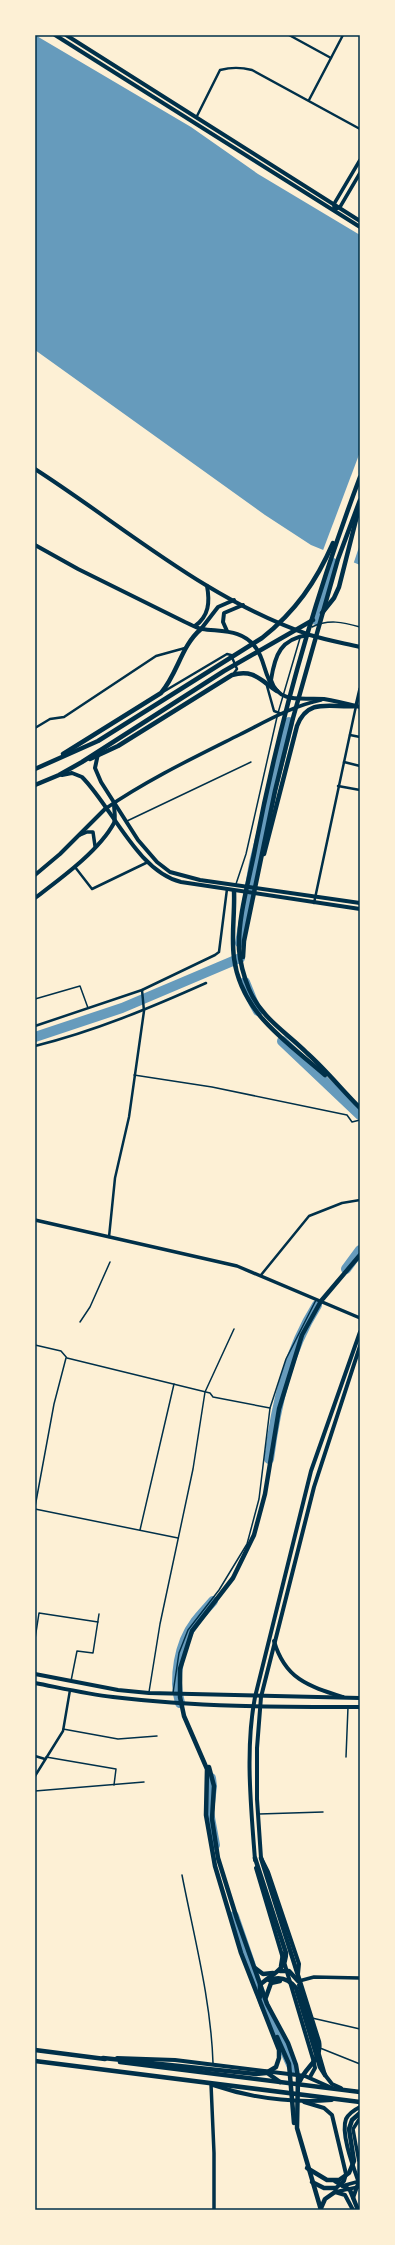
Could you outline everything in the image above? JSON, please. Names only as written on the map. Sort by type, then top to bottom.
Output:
[{"type":"highway","points":[[360,477],[344,518],[321,590],[278,746],[241,920],[239,949],[247,984],[259,1007],[275,1026],[306,1052],[360,1108]]},
{"type":"highway","points":[[360,500],[332,580],[303,681],[275,791],[243,949],[244,972],[252,994],[258,1005],[274,1024],[309,1053],[360,1108]]},
{"type":"highway","points":[[35,785],[59,775],[82,762],[190,692],[324,612],[334,598],[339,587],[360,504]]},
{"type":"highway","points":[[35,769],[98,741],[252,645],[284,620],[315,580],[344,518]]},
{"type":"highway","points":[[54,761],[161,693],[168,685],[185,648],[202,628]]},
{"type":"highway","points":[[82,762],[118,746],[232,675],[246,672],[258,677],[277,691]]},
{"type":"highway","points":[[255,889],[274,821],[297,726],[302,716],[312,707],[358,706]]},
{"type":"highway","points":[[234,891],[234,957],[237,976],[244,994],[266,1024],[344,1091]]},
{"type":"highway","points":[[321,2210],[297,2128],[297,2070],[292,2053],[267,2004],[218,1858],[212,1819],[213,1780],[202,1748],[183,1710],[180,1686],[181,1668],[193,1631],[231,1582],[254,1536],[265,1499],[280,1407],[304,1332],[323,1299],[360,1255]]},
{"type":"highway","points":[[35,2050],[261,2074],[271,2071],[276,2066],[279,2058],[279,2050],[241,1953],[215,1866],[206,1815],[207,1769],[184,1716],[180,1697],[180,1669],[192,1631],[233,1578],[254,1535],[265,1494],[279,1409],[302,1335],[321,1301],[360,1255]]},
{"type":"highway","points":[[255,1858],[279,1923],[320,2045],[317,2058],[303,2074],[298,2085]]},
{"type":"highway","points":[[261,1858],[286,1950],[286,1960],[281,1969],[262,1983],[259,1988],[259,1995],[289,2064],[293,2117],[307,2168],[321,2210]]},
{"type":"highway","points":[[277,1971],[282,1965],[283,1954]]},
{"type":"highway","points":[[252,1963],[263,1974],[271,1974],[277,1971],[288,1970],[298,1981]]},
{"type":"highway","points":[[262,1983],[280,1978],[294,1985],[315,2046],[320,2067],[325,2075]]},
{"type":"highway","points":[[267,2004],[266,1993],[271,1983],[275,1981],[290,1981]]},
{"type":"highway","points":[[265,2017],[276,2034]]},
{"type":"highway","points":[[103,2058],[139,2066],[360,2092]]},
{"type":"highway","points":[[35,2061],[360,2102]]},
{"type":"highway","points":[[264,2071],[281,2083]]},
{"type":"highway","points":[[333,2180],[345,2177],[353,2168],[354,2158],[349,2128],[352,2120],[360,2113]]},
{"type":"highway","points":[[307,2168],[321,2178],[333,2180],[343,2184],[350,2190],[355,2198],[358,2210]]},
{"type":"highway","points":[[312,2182],[318,2186],[335,2190]]},
{"type":"highway","points":[[321,2210],[325,2199],[335,2190]]},
{"type":"main road","points":[[55,35],[360,227]]},
{"type":"main road","points":[[66,35],[197,116],[360,221]]},
{"type":"main road","points":[[35,469],[163,558],[207,586],[243,605],[311,635],[360,647]]},
{"type":"main road","points":[[35,545],[78,570],[195,626],[236,633],[257,648],[269,681],[277,691],[292,699],[322,699],[358,706]]},
{"type":"main road","points":[[195,626],[204,618],[208,610],[209,598],[207,586]]},
{"type":"main road","points":[[202,628],[218,607],[234,600]]},
{"type":"main road","points":[[227,631],[223,622],[224,613],[243,605]]},
{"type":"main road","points":[[277,691],[271,680],[279,652],[289,641],[311,635]]},
{"type":"main road","points":[[100,750],[96,757],[96,774],[126,822],[151,855],[170,872],[200,880],[360,903]]},
{"type":"main road","points":[[59,775],[72,773],[82,777],[115,822],[148,862],[161,873],[174,880],[227,890],[360,909]]},
{"type":"main road","points":[[35,898],[75,867],[115,822],[114,802]]},
{"type":"main road","points":[[35,875],[105,809]]},
{"type":"main road","points":[[310,2077],[315,2068],[288,1970],[255,1865],[251,1780],[253,1706],[311,1472],[360,1332]]},
{"type":"main road","points":[[315,2046],[298,1981],[299,1964],[268,1872],[261,1858],[258,1814],[257,1748],[261,1697],[274,1641],[316,1479],[360,1346]]},
{"type":"main road","points":[[274,1641],[281,1660],[294,1676],[311,1686],[347,1698]]},
{"type":"main road","points":[[35,1674],[149,1693],[173,1695],[360,1698]]},
{"type":"main road","points":[[35,1683],[111,1697],[173,1702],[260,1707],[360,1707]]},
{"type":"main road","points":[[290,1981],[298,1981]]},
{"type":"main road","points":[[103,2058],[147,2058],[310,2077],[333,2089]]},
{"type":"main road","points":[[325,2075],[337,2087],[353,2091]]},
{"type":"main road","points":[[211,2084],[231,2091],[304,2102],[324,2108],[332,2115],[346,2174],[344,2181],[335,2190],[345,2194],[352,2208]]},
{"type":"main road","points":[[304,2102],[340,2099]]},
{"type":"main road","points":[[352,2208],[359,2185],[345,2128],[349,2115],[360,2107]]},
{"type":"street","points":[[289,35],[331,58]]},
{"type":"street","points":[[309,100],[343,35]]},
{"type":"street","points":[[197,116],[220,70],[233,67],[252,70],[360,129]]},
{"type":"street","points":[[360,160],[334,204],[334,210],[340,208],[360,173]]},
{"type":"street","points":[[35,728],[50,719],[64,718],[156,656],[185,648]]},
{"type":"street","points":[[161,693],[227,654],[232,655],[237,666],[236,672],[232,675]]},
{"type":"street","points":[[266,683],[270,692],[274,711],[284,714]]},
{"type":"street","points":[[314,903],[338,786],[358,706],[360,689]]},
{"type":"street","points":[[105,809],[132,789],[167,771],[309,702],[322,699]]},
{"type":"street","points":[[350,735],[360,737]]},
{"type":"street","points":[[344,762],[360,766]]},
{"type":"street","points":[[338,786],[360,790]]},
{"type":"street","points":[[80,834],[93,832],[96,838],[95,846]]},
{"type":"street","points":[[75,867],[92,889],[148,862]]},
{"type":"street","points":[[35,1026],[142,990],[219,952],[227,890]]},
{"type":"street","points":[[35,1046],[98,1028],[144,1011],[206,982]]},
{"type":"street","points":[[109,1237],[115,1178],[129,1117],[144,1011],[142,990]]},
{"type":"street","points":[[261,1275],[308,1216],[342,1203],[360,1200]]},
{"type":"street","points":[[35,1220],[237,1266],[360,1318]]},
{"type":"street","points":[[35,1776],[63,1729],[70,1690]]},
{"type":"street","points":[[35,1756],[46,1758]]},
{"type":"street","points":[[298,1981],[314,1977],[360,1978]]},
{"type":"street","points":[[211,2084],[214,2153],[214,2210]]},
{"type":"street","points":[[359,2185],[359,2162],[353,2128],[360,2118]]},
{"type":"street","points":[[335,2190],[359,2185]]},
{"type":"street","points":[[335,2190],[359,2185]]},
{"type":"lane","points":[[235,885],[245,859],[271,736],[298,642],[306,632],[322,623],[341,622],[360,627]]},
{"type":"lane","points":[[126,822],[251,762]]},
{"type":"lane","points":[[35,999],[80,986],[88,1008]]},
{"type":"lane","points":[[134,1075],[212,1086],[347,1116],[352,1122],[360,1120]]},
{"type":"lane","points":[[80,1322],[90,1307],[110,1262]]},
{"type":"lane","points":[[173,1695],[179,1653],[188,1630],[219,1590],[246,1544],[259,1499],[270,1408],[286,1359],[316,1300]]},
{"type":"lane","points":[[149,1693],[160,1624],[193,1469],[205,1392],[234,1330]]},
{"type":"lane","points":[[35,1345],[61,1351],[67,1358],[210,1393],[213,1397],[270,1408]]},
{"type":"lane","points":[[67,1358],[54,1404],[35,1508],[178,1538]]},
{"type":"lane","points":[[140,1530],[174,1384]]},
{"type":"lane","points":[[35,1639],[40,1613],[98,1622]]},
{"type":"lane","points":[[72,1681],[77,1650],[93,1653],[99,1614]]},
{"type":"lane","points":[[346,1757],[348,1707]]},
{"type":"lane","points":[[63,1729],[118,1739],[157,1736]]},
{"type":"lane","points":[[46,1758],[116,1769],[114,1785]]},
{"type":"lane","points":[[35,1790],[144,1782]]},
{"type":"lane","points":[[258,1814],[323,1812]]},
{"type":"lane","points":[[212,1874],[226,1869]]},
{"type":"lane","points":[[182,1875],[213,2045],[214,2065]]},
{"type":"lane","points":[[308,2017],[360,2029]]},
{"type":"lane","points":[[315,2046],[360,2064]]},
{"type":"water","points":[[35,35],[191,127],[258,174],[360,235],[360,565],[311,545],[265,515],[35,350]]},
{"type":"pier","points":[[360,452],[360,544],[353,565],[322,553]]},
{"type":"waterway","points":[[316,620],[333,563]]},
{"type":"waterway","points":[[240,943],[254,863],[289,722]]},
{"type":"waterway","points":[[35,1037],[122,1008],[240,958]]},
{"type":"waterway","points":[[245,982],[258,1011]]},
{"type":"waterway","points":[[282,1041],[360,1115]]},
{"type":"waterway","points":[[346,1269],[360,1250]]},
{"type":"waterway","points":[[269,1459],[275,1419],[285,1379],[298,1341],[317,1305]]},
{"type":"waterway","points":[[180,1703],[177,1672],[181,1651],[189,1631],[197,1619],[213,1601]]},
{"type":"waterway","points":[[211,1778],[212,1786],[209,1812],[215,1845]]},
{"type":"waterway","points":[[234,1916],[264,2004],[293,2069]]}]
